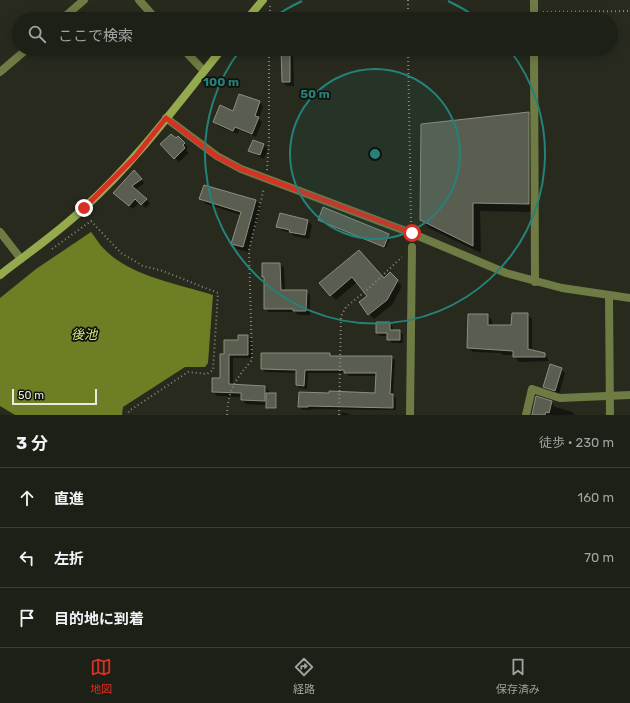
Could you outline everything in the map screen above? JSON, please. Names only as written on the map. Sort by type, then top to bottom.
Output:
[{"type":"street","points":[[70,12],[84,0]]},
{"type":"street","points":[[139,0],[150,12]]},
{"type":"street","points":[[253,12],[263,0]]},
{"type":"street","points":[[534,0],[534,12]]},
{"type":"street","points":[[0,72],[19,56]]},
{"type":"street","points":[[190,56],[204,71]]},
{"type":"street","points":[[0,275],[90,203],[135,157],[216,56]]},
{"type":"street","points":[[534,56],[535,282]]},
{"type":"street","points":[[166,118],[216,156],[241,169],[412,233],[499,270],[535,282],[609,296],[630,298]]},
{"type":"street","points":[[0,232],[21,259]]},
{"type":"street","points":[[410,415],[412,247]]},
{"type":"street","points":[[609,296],[610,415]]},
{"type":"street","points":[[526,415],[532,389],[560,398],[630,396]]},
{"type":"path","points":[[269,0],[270,12]]},
{"type":"path","points":[[408,0],[408,12]]},
{"type":"path","points":[[618,12],[630,12]]},
{"type":"path","points":[[227,415],[229,393],[236,379],[252,360],[249,250],[266,178],[269,141],[269,56]]},
{"type":"path","points":[[408,56],[412,233]]},
{"type":"path","points":[[47,253],[91,222],[121,252],[143,266],[163,271],[218,293],[213,370],[207,374],[188,372],[129,411],[128,415]]},
{"type":"path","points":[[339,415],[341,316],[346,306],[367,290],[412,247]]},
{"type":"water","name":"後池","points":[[91,232],[104,249],[127,266],[155,278],[213,295],[208,363],[205,367],[185,367],[123,407],[122,415],[15,415],[0,406],[0,298],[36,269]]},
{"type":"building","points":[[281,56],[290,56],[290,82],[282,82]]},
{"type":"building","points":[[239,94],[260,101],[255,116],[259,117],[252,134],[235,127],[233,131],[213,122],[220,105],[233,111]]},
{"type":"building","points":[[529,112],[529,204],[473,203],[473,246],[420,220],[421,124]]},
{"type":"building","points":[[171,134],[176,138],[178,136],[185,143],[183,145],[185,148],[174,159],[160,144]]},
{"type":"building","points":[[253,140],[264,144],[260,155],[248,151]]},
{"type":"building","points":[[134,170],[142,179],[132,186],[147,199],[141,205],[135,199],[129,206],[113,193]]},
{"type":"building","points":[[204,185],[256,200],[243,247],[231,244],[241,212],[199,199]]},
{"type":"building","points":[[323,207],[389,234],[384,247],[318,220]]},
{"type":"building","points":[[280,213],[308,220],[305,235],[289,232],[290,230],[276,227]]},
{"type":"building","points":[[359,250],[384,278],[390,272],[398,280],[387,300],[368,315],[359,302],[367,296],[352,277],[330,296],[319,283]]},
{"type":"building","points":[[262,263],[280,263],[281,290],[307,290],[306,311],[293,311],[293,309],[264,309],[264,277],[262,277]]},
{"type":"building","points":[[512,313],[528,313],[528,349],[545,353],[545,357],[513,357],[513,351],[467,348],[468,314],[488,314],[488,325],[511,325]]},
{"type":"building","points":[[376,322],[390,322],[390,330],[400,330],[400,340],[387,340],[387,333],[376,333]]},
{"type":"building","points":[[238,335],[248,335],[248,355],[229,355],[229,384],[265,386],[265,401],[241,400],[241,393],[212,392],[212,378],[220,378],[220,354],[224,354],[224,340],[238,340]]},
{"type":"building","points":[[261,353],[330,353],[330,356],[392,356],[390,394],[393,394],[393,408],[298,407],[299,392],[329,393],[329,391],[375,393],[376,373],[344,373],[344,370],[305,370],[304,386],[296,385],[296,370],[261,369]]},
{"type":"building","points":[[550,364],[562,368],[555,391],[543,387]]},
{"type":"building","points":[[266,393],[276,393],[276,408],[266,408]]},
{"type":"building","points":[[536,396],[552,401],[549,413],[546,412],[545,415],[532,415]]},
{"type":"route","points":[[84,208],[110,184],[135,157],[166,118],[216,156],[241,169],[412,233]]}]
